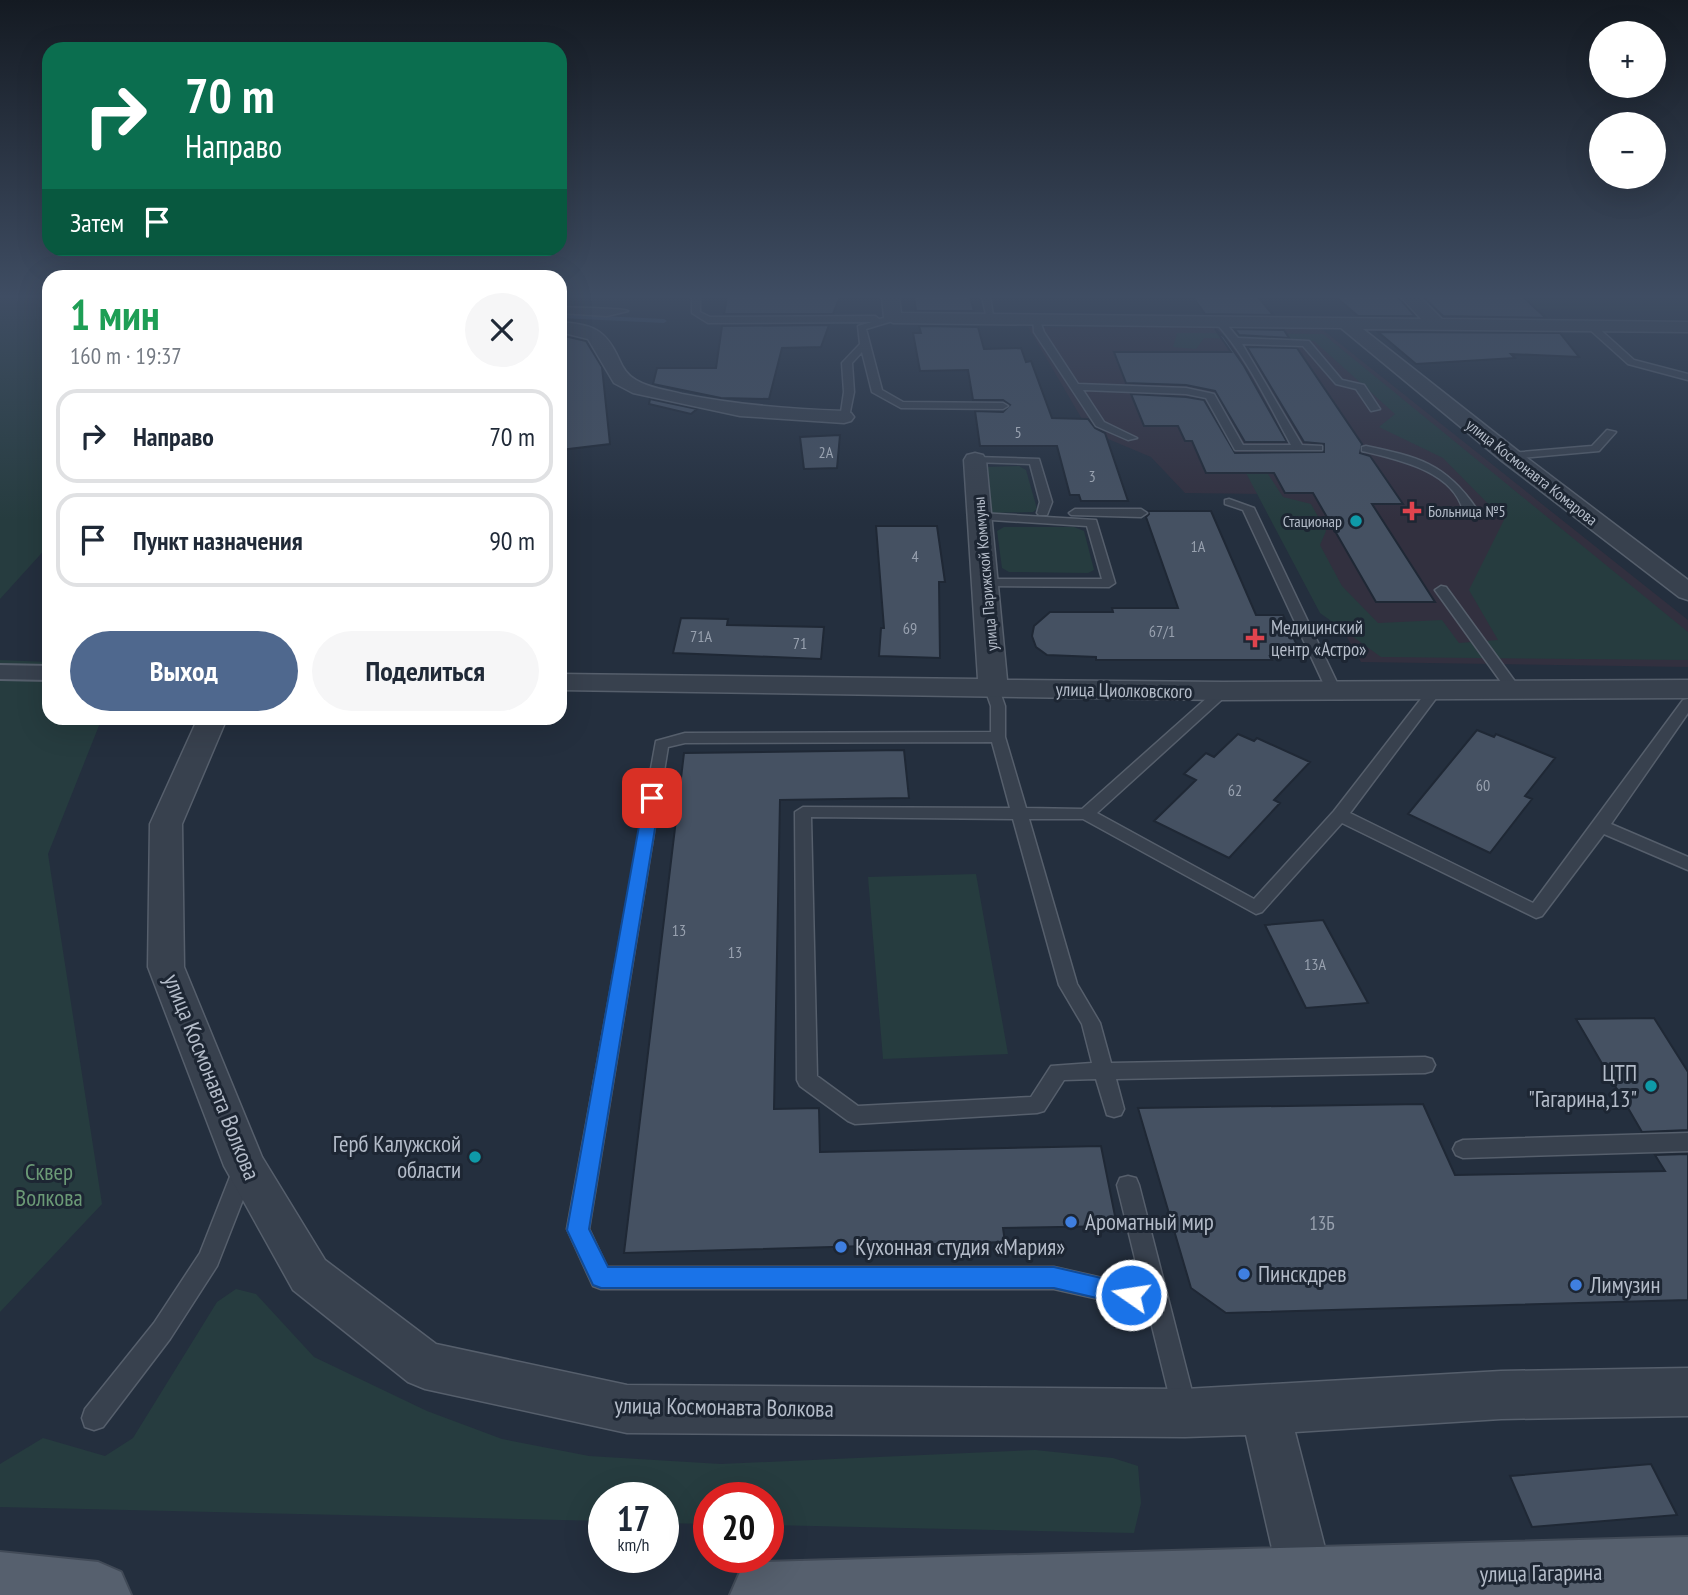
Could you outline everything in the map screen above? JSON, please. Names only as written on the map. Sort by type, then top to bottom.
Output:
[{"type":"main road","name":"улица Гагарина","points":[[764,1595],[1688,1570]]},
{"type":"main road","points":[[1167,1595],[1283,1581]]},
{"type":"main road","points":[[0,1585],[98,1595]]},
{"type":"street","points":[[615,371],[626,383],[658,394],[719,408],[766,414],[844,416]]},
{"type":"street","name":"улица Космонавта Комарова","points":[[1405,371],[1510,456],[1688,592]]},
{"type":"street","name":"улица Парижской Коммуны","points":[[975,460],[987,583],[992,689]]},
{"type":"street","points":[[0,672],[42,673]]},
{"type":"street","name":"улица Циолковского","points":[[567,682],[1223,691],[1688,689]]},
{"type":"street","name":"улица Космонавта Волкова","points":[[209,725],[166,824],[166,967],[245,1166],[309,1275],[425,1365],[626,1409],[1185,1413],[1501,1395],[1688,1392]]},
{"type":"street","points":[[1265,1410],[1283,1581]]},
{"type":"lane","points":[[844,416],[849,392],[848,371]]},
{"type":"lane","points":[[871,371],[877,393],[901,405],[1003,407]]},
{"type":"lane","points":[[1066,371],[1100,424],[1132,438]]},
{"type":"lane","points":[[1254,371],[1298,448]]},
{"type":"lane","points":[[1330,371],[1339,382],[1360,387],[1375,409]]},
{"type":"lane","points":[[1666,371],[1688,377]]},
{"type":"lane","points":[[1076,387],[1186,391],[1209,396],[1239,448],[1318,448]]},
{"type":"lane","points":[[1510,456],[1595,449],[1605,442],[1611,432]]},
{"type":"lane","points":[[1366,449],[1398,455],[1437,473],[1454,485],[1470,508],[1468,513]]},
{"type":"lane","points":[[975,460],[1035,461],[1046,502],[1043,513]]},
{"type":"lane","points":[[1229,502],[1248,508],[1334,691]]},
{"type":"lane","points":[[1025,518],[1043,513],[1140,513]]},
{"type":"lane","points":[[980,517],[1092,523],[1109,583],[987,583]]},
{"type":"lane","points":[[1441,590],[1514,690]]},
{"type":"lane","points":[[992,689],[998,706],[998,737],[1068,985],[1091,1023],[1114,1109]]},
{"type":"lane","points":[[1425,1065],[1058,1072],[1037,1105],[855,1115],[807,1080],[803,812],[1086,814],[1256,908],[1340,815],[1436,689]]},
{"type":"lane","points":[[1086,814],[1223,691]]},
{"type":"lane","points":[[1340,815],[1536,912],[1688,703]]},
{"type":"lane","points":[[998,737],[685,738],[661,744],[578,1230],[601,1278],[1054,1278],[1157,1301]]},
{"type":"lane","points":[[1601,826],[1688,864]]},
{"type":"lane","points":[[1463,1149],[1688,1142]]},
{"type":"lane","points":[[94,1418],[162,1331],[209,1259],[245,1166]]},
{"type":"lane","points":[[1128,1185],[1185,1413]]},
{"type":"shaded area","name":"Больница №5","points":[[1054,371],[1375,371],[1688,620],[1688,667],[1361,662],[1343,630],[1338,630],[1264,494],[1185,493],[1151,457],[1089,431]]},
{"type":"green space","points":[[0,371],[42,371],[42,553],[0,599]]},
{"type":"green space","points":[[1348,371],[1369,371],[1688,632],[1688,660],[1381,657],[1320,613],[1246,473],[1268,474],[1283,497],[1311,504],[1326,531],[1320,545],[1342,586],[1378,623],[1442,620],[1459,643],[1498,640],[1469,590],[1504,520],[1443,458],[1379,427],[1395,414]]},
{"type":"green space","points":[[1019,466],[1026,470],[1037,509],[1033,512],[991,513],[986,467]]},
{"type":"green space","points":[[1004,527],[1074,527],[1084,531],[1094,570],[1088,573],[1009,572],[1002,568],[997,531]]},
{"type":"green space","name":"Сквер Волкова","points":[[0,660],[42,662],[42,725],[99,725],[48,854],[102,1204],[0,1312]]},
{"type":"green space","points":[[976,874],[1008,1054],[883,1059],[868,877]]},
{"type":"green space","points":[[236,1289],[256,1294],[314,1357],[427,1411],[502,1439],[589,1456],[721,1464],[1035,1450],[1113,1458],[1138,1466],[1141,1503],[1134,1533],[784,1525],[784,1482],[693,1482],[693,1524],[679,1523],[679,1482],[588,1482],[588,1521],[0,1507],[0,1464],[43,1438],[105,1456],[133,1438],[217,1302]]},
{"type":"building","points":[[567,371],[602,371],[610,444],[567,449]]},
{"type":"building","points":[[656,371],[776,371],[769,399],[721,398],[653,384]]},
{"type":"building","points":[[968,371],[1035,371],[1052,418],[1088,419],[1095,428],[1105,433],[1128,501],[1081,501],[1079,495],[1070,495],[1057,446],[980,446],[975,411],[1003,412],[1010,405],[1003,400],[973,400]]},
{"type":"building","points":[[1122,371],[1247,371],[1287,442],[1245,442],[1215,391],[1186,385],[1126,383]]},
{"type":"building","points":[[1262,371],[1313,371],[1362,444],[1360,453],[1370,456],[1403,504],[1372,504],[1435,602],[1376,602],[1313,493],[1285,493],[1274,473],[1206,473],[1192,441],[1185,441],[1178,426],[1144,426],[1131,394],[1204,400],[1235,453],[1324,452],[1324,444],[1304,442]]},
{"type":"building","points":[[650,399],[697,409],[691,414],[649,404]]},
{"type":"building","points":[[840,435],[837,468],[804,469],[800,437]]},
{"type":"building","points":[[1148,511],[1211,511],[1256,615],[1283,615],[1302,656],[1270,656],[1272,660],[1096,660],[1096,657],[1047,655],[1036,647],[1032,636],[1034,626],[1050,612],[1178,608],[1146,517]]},
{"type":"building","points":[[876,526],[937,526],[945,582],[939,582],[940,658],[879,656],[881,628],[884,628]]},
{"type":"building","points":[[681,618],[728,619],[727,625],[824,627],[821,659],[673,653]]},
{"type":"building","points":[[1477,730],[1494,737],[1496,734],[1555,758],[1525,796],[1532,799],[1490,853],[1408,814]]},
{"type":"building","points":[[1238,734],[1254,741],[1257,738],[1310,762],[1274,800],[1280,803],[1229,858],[1154,821],[1196,780],[1184,774],[1206,753],[1214,757]]},
{"type":"building","points":[[904,750],[909,798],[780,800],[774,1109],[819,1108],[820,1152],[1101,1146],[1117,1226],[1003,1228],[1005,1242],[624,1253],[684,753]]},
{"type":"building","points":[[1323,920],[1368,1003],[1306,1008],[1265,925]]},
{"type":"building","name":"ЦТП \"Гагарина,13\"","points":[[1654,1018],[1688,1072],[1688,1130],[1642,1132],[1576,1019]]},
{"type":"building","points":[[1423,1104],[1455,1175],[1665,1171],[1655,1155],[1688,1154],[1688,1300],[1226,1313],[1191,1288],[1138,1108]]},
{"type":"building","points":[[1651,1464],[1677,1515],[1532,1527],[1510,1476]]},
{"type":"place","name":"Больница №5","points":[[1412,511]]},
{"type":"place","name":"Стационар","points":[[1356,521]]},
{"type":"place","name":"Медицинский центр «Астро»","points":[[1255,638]]},
{"type":"place","name":"ЦТП \"Гагарина,13\"","points":[[1651,1086]]},
{"type":"place","name":"Герб Калужской области","points":[[475,1157]]},
{"type":"place","name":"Ароматный мир","points":[[1071,1222]]},
{"type":"place","name":"Кухонная студия «Мария»","points":[[841,1247]]},
{"type":"place","name":"Пинскдрев","points":[[1244,1274]]},
{"type":"place","name":"Лимузин","points":[[1576,1285]]},
{"type":"route","points":[[652,798],[578,1230],[601,1278],[1054,1278],[1131,1295]]}]
